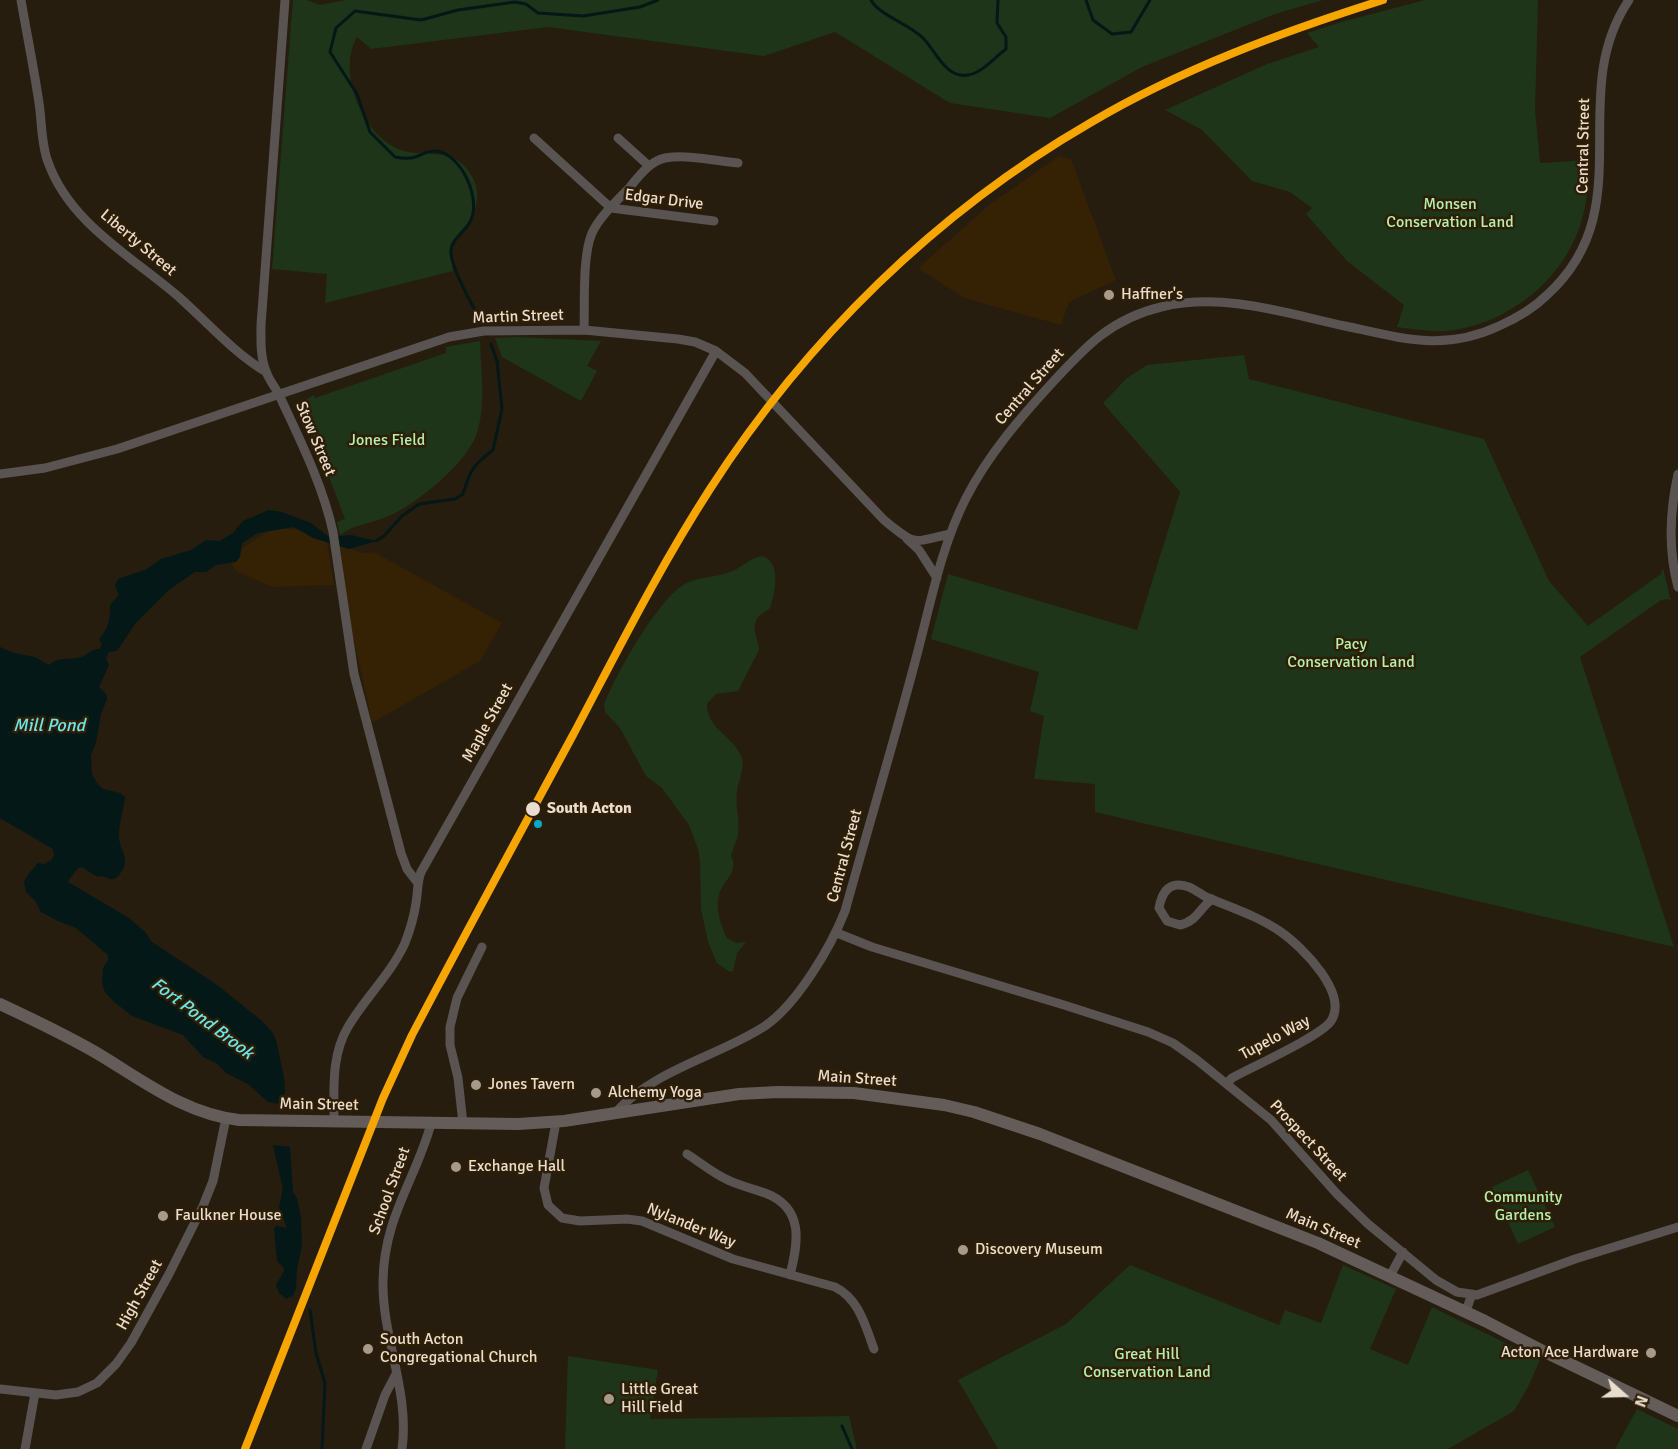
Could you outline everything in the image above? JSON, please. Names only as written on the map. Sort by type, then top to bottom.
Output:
[{"type":"main road","name":"Main Street","points":[[0,1004],[74,1040],[177,1101],[201,1112],[245,1121],[511,1125],[556,1122],[739,1094],[778,1092],[854,1093],[944,1105],[974,1112],[1040,1134],[1285,1230],[1466,1311],[1545,1353],[1678,1416]]},
{"type":"street","name":"Liberty Street","points":[[21,0],[47,159],[65,193],[103,238],[152,274],[242,354],[266,372]]},
{"type":"street","name":"Stow Street","points":[[285,0],[261,325],[266,372],[279,395],[320,490],[333,532],[349,647],[362,712],[401,853],[407,869],[417,882]]},
{"type":"street","name":"Central Street","points":[[615,1113],[635,1095],[663,1078],[772,1020],[826,953],[837,933],[848,901],[950,534],[981,472],[1021,418],[1094,339],[1115,324],[1136,314],[1163,306],[1197,302],[1244,303],[1393,336],[1437,342],[1480,335],[1520,316],[1536,305],[1556,287],[1572,267],[1589,235],[1594,217],[1600,171],[1599,101],[1602,63],[1612,32],[1629,0]]},
{"type":"street","points":[[534,138],[611,208]]},
{"type":"street","points":[[618,138],[649,166]]},
{"type":"street","points":[[584,330],[589,243],[598,223],[649,166],[662,159],[675,157],[738,164]]},
{"type":"street","name":"Edgar Drive","points":[[611,208],[714,221]]},
{"type":"street","name":"Martin Street","points":[[0,474],[39,469],[94,456],[449,337],[484,331],[584,330],[678,339],[695,342],[716,351],[745,373],[884,520],[919,550],[937,578]]},
{"type":"street","name":"Maple Street","points":[[334,1122],[335,1068],[341,1042],[348,1027],[404,945],[415,912],[417,882],[716,351]]},
{"type":"street","points":[[1678,474],[1672,504],[1671,530],[1678,586]]},
{"type":"street","points":[[908,539],[921,542],[950,534]]},
{"type":"street","name":"Tupelo Way","points":[[1212,899],[1204,905],[1195,919],[1180,925],[1167,921],[1160,908],[1163,893],[1169,887],[1187,886],[1247,913],[1282,932],[1324,975],[1332,992],[1335,1008],[1331,1021],[1318,1033],[1232,1078],[1227,1083]]},
{"type":"street","name":"Prospect Street","points":[[837,933],[872,947],[1148,1032],[1173,1043],[1227,1083],[1271,1120],[1337,1194],[1368,1224],[1442,1283],[1457,1292],[1472,1294]]},
{"type":"street","points":[[463,1124],[457,1073],[449,1042],[451,1023],[457,998],[482,947]]},
{"type":"street","name":"High Street","points":[[0,1389],[56,1395],[87,1389],[107,1374],[124,1354],[170,1274],[203,1206],[215,1172],[226,1118]]},
{"type":"street","name":"Nylander Way","points":[[556,1122],[544,1188],[546,1202],[556,1214],[569,1220],[627,1219],[648,1223],[705,1249],[755,1267],[830,1285],[849,1296],[858,1308],[874,1349]]},
{"type":"street","name":"School Street","points":[[402,1449],[404,1417],[383,1294],[385,1251],[392,1221],[431,1124]]},
{"type":"street","points":[[687,1155],[726,1179],[766,1193],[784,1206],[792,1217],[797,1234],[797,1247],[790,1275]]},
{"type":"street","points":[[1466,1311],[1472,1294],[1678,1227]]},
{"type":"street","points":[[1390,1276],[1403,1252]]},
{"type":"street","points":[[366,1449],[387,1390],[396,1374]]},
{"type":"street","points":[[25,1449],[35,1393]]},
{"type":"shaded area","points":[[1059,156],[1071,159],[1116,280],[1069,302],[1061,325],[964,298],[918,268],[989,205]]},
{"type":"shaded area","points":[[274,527],[299,530],[327,542],[334,585],[272,587],[236,571],[228,558]]},
{"type":"shaded area","points":[[340,544],[363,553],[374,552],[502,623],[480,661],[372,723],[351,626]]},
{"type":"green space","points":[[293,0],[307,0],[320,5],[346,0],[1323,0],[1275,14],[1142,67],[1050,118],[950,103],[835,32],[764,56],[548,27],[371,49],[357,37],[351,51],[351,83],[363,115],[372,128],[383,140],[406,152],[438,154],[457,160],[466,167],[473,178],[477,190],[477,203],[470,220],[453,244],[451,255],[453,271],[325,303],[327,274],[272,269]]},
{"type":"green space","name":"Monsen Conservation Land","points":[[1425,0],[1538,0],[1535,109],[1540,163],[1589,160],[1588,188],[1583,215],[1564,258],[1550,277],[1514,308],[1470,327],[1447,331],[1397,327],[1404,305],[1347,261],[1306,214],[1312,208],[1290,192],[1252,181],[1202,130],[1165,110],[1267,64],[1319,47],[1307,33]]},
{"type":"green space","points":[[495,338],[601,341],[587,366],[597,371],[581,401],[502,357]]},
{"type":"green space","name":"Jones Field","points":[[480,341],[481,411],[480,422],[472,445],[453,469],[415,501],[385,518],[352,528],[340,535],[337,522],[345,519],[305,414],[299,416],[298,404],[314,395],[315,398],[446,353],[446,347]]},
{"type":"green space","name":"Pacy Conservation Land","points":[[1244,355],[1249,379],[1484,439],[1549,581],[1588,626],[1661,574],[1663,568],[1671,602],[1669,599],[1661,600],[1580,657],[1674,947],[1095,812],[1095,784],[1034,779],[1044,716],[1030,711],[1039,672],[931,639],[948,574],[1137,630],[1180,492],[1103,403],[1127,378],[1147,365]]},
{"type":"green space","points":[[762,556],[772,565],[775,579],[770,608],[758,617],[755,625],[759,650],[738,691],[716,694],[707,704],[715,726],[737,749],[742,760],[737,797],[738,834],[731,856],[733,867],[718,900],[719,917],[727,938],[736,943],[746,942],[737,953],[733,971],[730,972],[717,963],[708,942],[701,909],[698,849],[689,825],[662,788],[646,776],[620,728],[605,712],[604,705],[638,639],[674,592],[691,581],[730,572]]},
{"type":"green space","name":"Community Gardens","points":[[1528,1170],[1555,1227],[1518,1244],[1492,1187]]},
{"type":"green space","name":"Great Hill Conservation Land","points":[[1130,1265],[1279,1325],[1285,1310],[1321,1323],[1343,1265],[1396,1289],[1370,1349],[1408,1365],[1432,1307],[1540,1360],[1514,1411],[1448,1449],[998,1449],[958,1380],[1066,1324]]},
{"type":"green space","points":[[568,1356],[658,1370],[650,1419],[849,1416],[857,1449],[565,1449]]},
{"type":"green space","points":[[1637,1409],[1678,1429],[1678,1449],[1615,1449]]},
{"type":"water","name":"Mill Pond","points":[[269,510],[282,512],[311,523],[329,537],[351,535],[377,541],[349,549],[313,538],[294,527],[258,533],[242,543],[240,557],[236,562],[216,565],[206,572],[195,572],[170,589],[135,624],[117,651],[109,652],[106,658],[109,665],[99,687],[106,694],[107,699],[91,755],[92,774],[103,789],[120,793],[125,797],[119,840],[125,864],[119,875],[113,879],[98,877],[81,867],[68,882],[129,918],[146,933],[152,942],[217,985],[262,1021],[276,1040],[285,1093],[280,1104],[268,1102],[248,1084],[226,1073],[216,1063],[203,1057],[183,1035],[132,1016],[113,1001],[105,992],[102,984],[103,968],[108,955],[76,928],[41,912],[36,902],[26,892],[24,882],[27,876],[38,863],[50,862],[54,855],[53,849],[0,818],[0,647],[14,653],[35,657],[49,665],[52,662],[80,657],[99,649],[102,645],[99,639],[108,623],[110,605],[119,595],[115,586],[118,579],[147,569],[161,559],[191,550],[206,540],[220,541],[233,533],[243,521]]},
{"type":"water","points":[[273,1145],[290,1147],[293,1192],[297,1198],[301,1217],[302,1246],[296,1288],[292,1298],[290,1296],[287,1299],[279,1293],[276,1285],[284,1268],[277,1261],[274,1228],[277,1226],[287,1228],[279,1207],[283,1189]]},
{"type":"waterway","name":"Fort Pond Brook","points":[[481,321],[459,278],[451,253],[452,244],[468,226],[473,213],[473,202],[467,179],[454,160],[445,154],[432,151],[413,158],[395,157],[370,132],[357,94],[330,52],[336,28],[355,11],[421,20],[458,10],[515,2],[526,4],[538,13],[583,16],[640,7],[658,0]]},
{"type":"waterway","name":"Fort Pond Brook","points":[[871,0],[880,10],[923,38],[942,63],[960,75],[973,74],[1006,49],[1006,37],[997,23],[998,0]]},
{"type":"waterway","name":"Fort Pond Brook","points":[[1086,0],[1093,20],[1112,34],[1131,32],[1150,0]]},
{"type":"waterway","name":"Fort Pond Brook","points":[[376,541],[384,536],[402,516],[419,504],[455,499],[463,494],[473,469],[493,450],[502,409],[497,361],[491,344]]},
{"type":"waterway","name":"Fort Pond Brook","points":[[310,1310],[316,1353],[325,1383],[322,1449]]},
{"type":"waterway","points":[[842,1426],[852,1449]]},
{"type":"transit line","points":[[245,1449],[383,1098],[412,1035],[673,549],[710,489],[788,381],[878,284],[927,239],[1033,158],[1090,123],[1196,69],[1307,25],[1383,0]]},
{"type":"place","name":"Haffner's","points":[[1109,295]]},
{"type":"place","name":"South Acton","points":[[533,809]]},
{"type":"place","name":"Jones Tavern","points":[[476,1085]]},
{"type":"place","name":"Alchemy Yoga","points":[[596,1093]]},
{"type":"place","name":"Exchange Hall","points":[[456,1167]]},
{"type":"place","name":"Faulkner House","points":[[163,1216]]},
{"type":"place","name":"Discovery Museum","points":[[963,1250]]},
{"type":"place","name":"South Acton Congregational Church","points":[[368,1349]]},
{"type":"place","name":"Acton Ace Hardware","points":[[1651,1353]]},
{"type":"place","name":"Little Great Hill Field","points":[[609,1399]]}]
